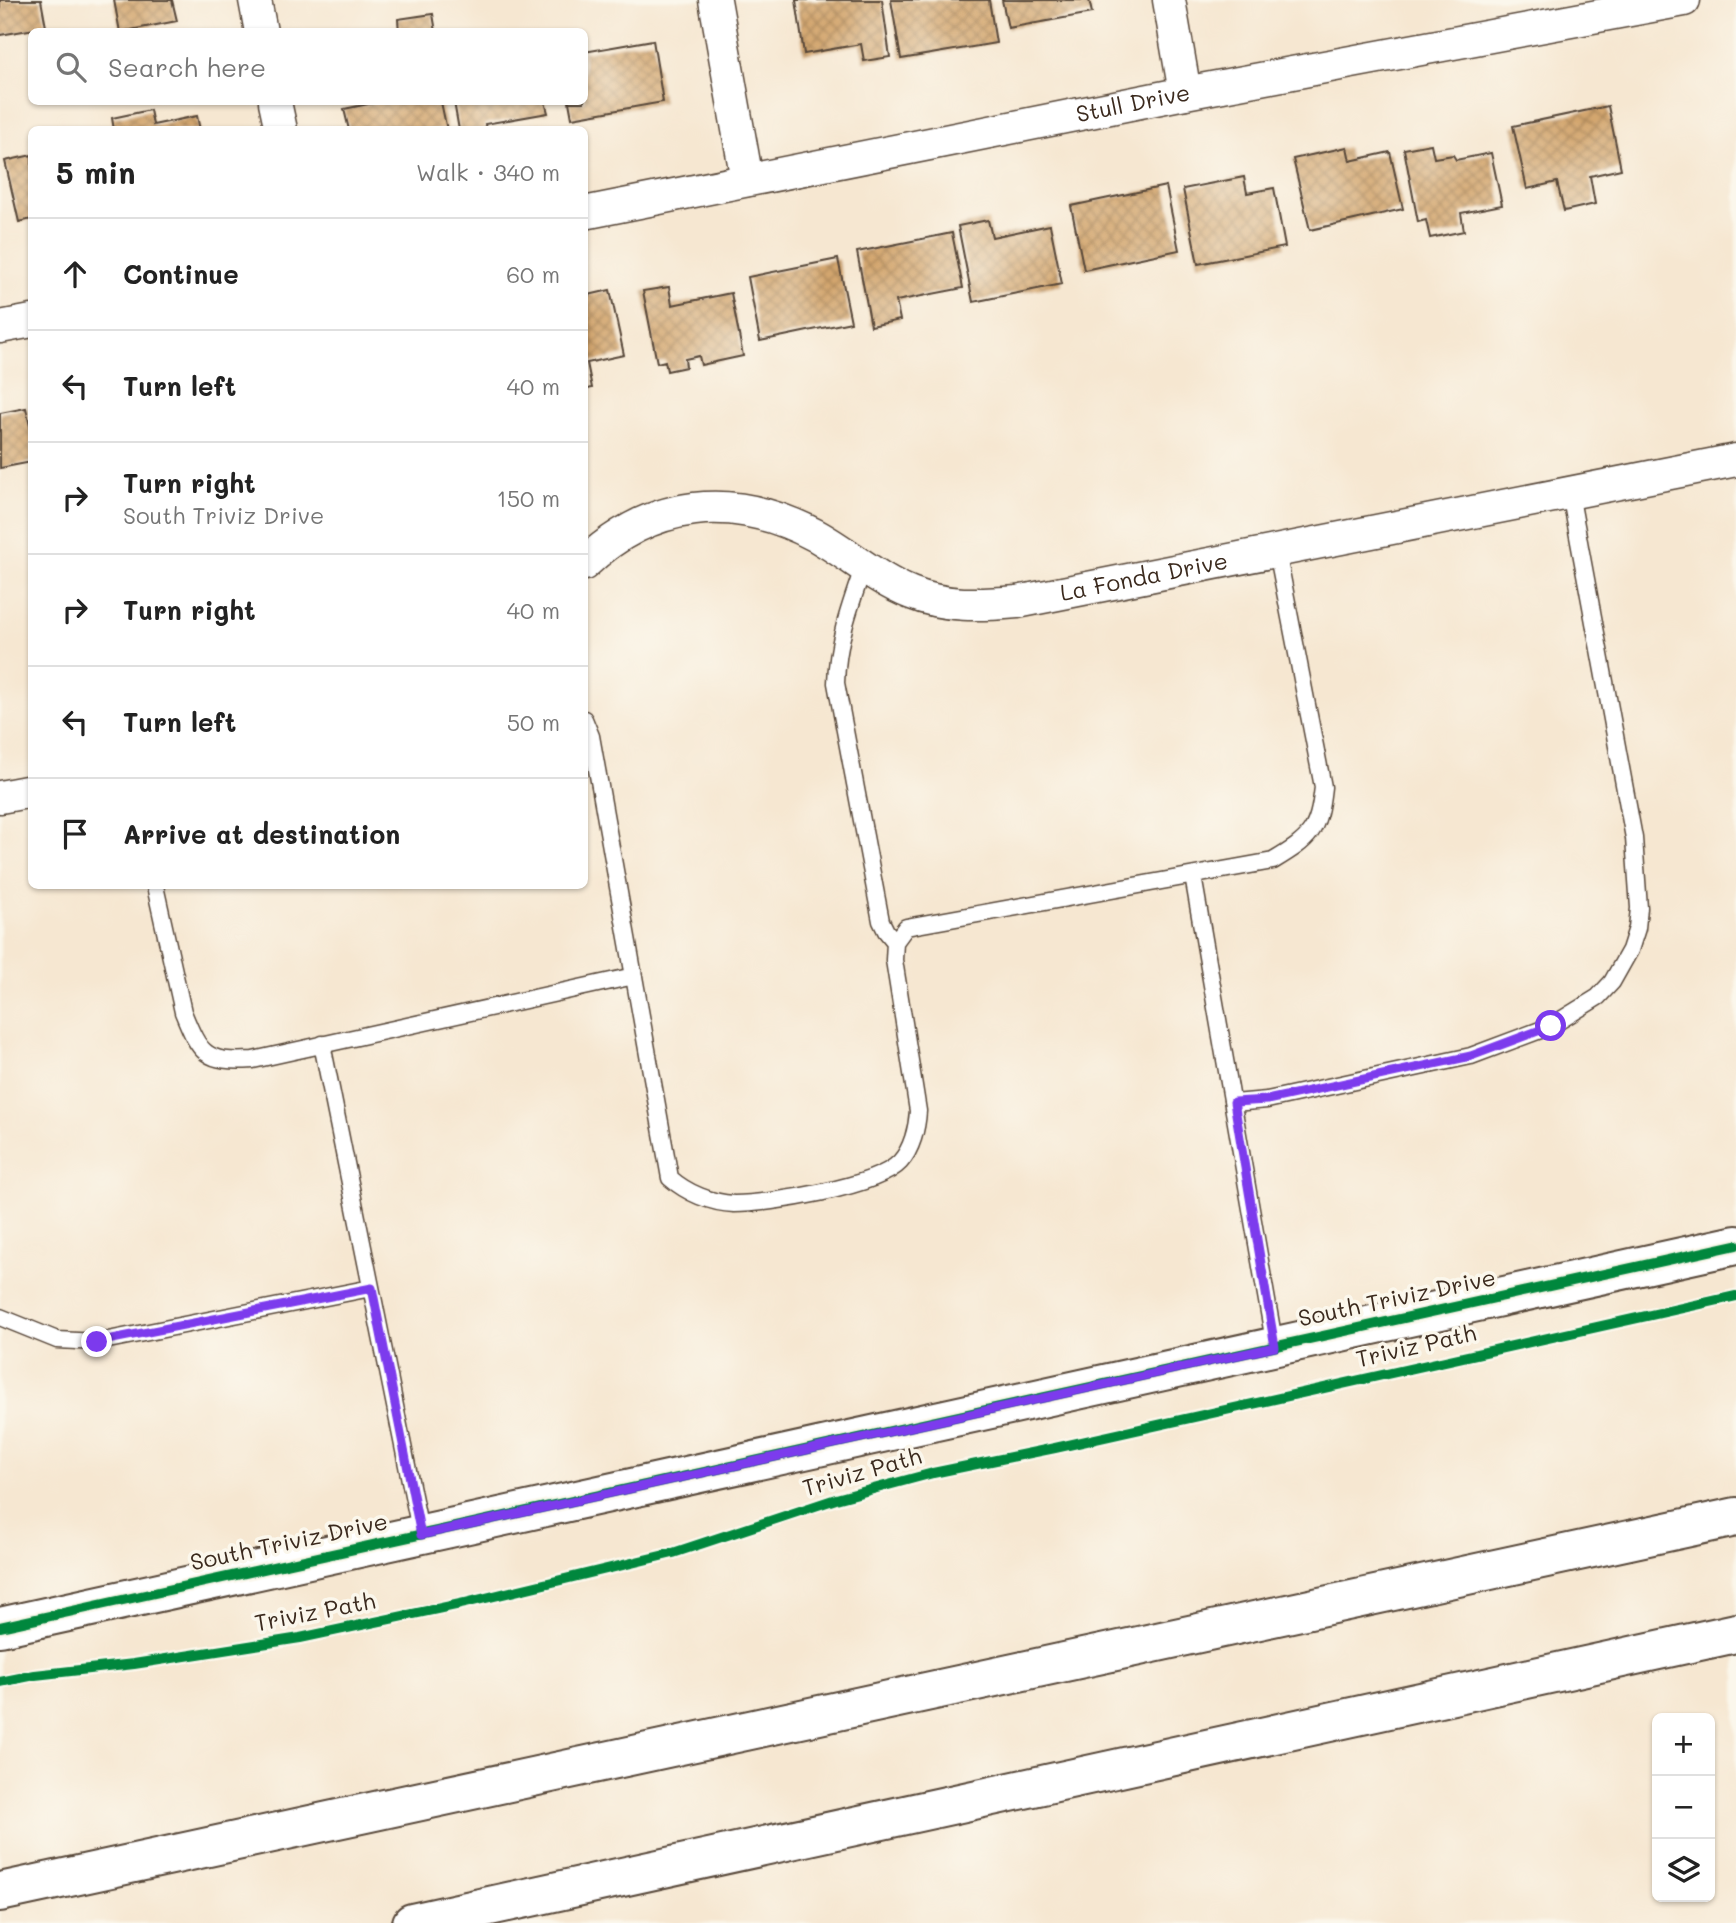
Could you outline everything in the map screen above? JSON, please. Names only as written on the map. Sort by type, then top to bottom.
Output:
[{"type":"main road","name":"South Triviz Drive","points":[[0,1627],[1736,1245]]},
{"type":"main road","points":[[0,1892],[1736,1517]]},
{"type":"main road","points":[[412,1923],[1736,1633]]},
{"type":"street","points":[[254,0],[260,28]]},
{"type":"street","points":[[715,0],[747,180]]},
{"type":"street","points":[[1169,0],[1185,93]]},
{"type":"street","name":"Stull Drive","points":[[588,212],[1615,7],[1684,0]]},
{"type":"street","points":[[276,105],[280,126]]},
{"type":"street","points":[[0,327],[28,322]]},
{"type":"street","name":"La Fonda Drive","points":[[588,560],[607,543],[633,527],[670,512],[708,507],[736,508],[791,523],[912,594],[950,603],[981,605],[1017,602],[1736,460]]},
{"type":"street","points":[[0,797],[28,792]]},
{"type":"lane","points":[[1234,1102],[1267,1100],[1471,1056],[1551,1026],[1598,997],[1612,982],[1624,961],[1637,928],[1639,908],[1634,838],[1570,493]]},
{"type":"lane","points":[[588,729],[670,1178],[682,1188],[703,1198],[733,1204],[802,1198],[883,1174],[901,1161],[918,1126],[918,1111],[894,960],[895,942],[904,929],[1273,861],[1304,842],[1315,825],[1324,787],[1277,551]]},
{"type":"lane","points":[[864,566],[842,629],[836,683],[881,921],[895,942]]},
{"type":"lane","points":[[1193,876],[1275,1347]]},
{"type":"lane","points":[[156,889],[183,1012],[202,1050],[211,1057],[227,1061],[253,1060],[634,976]]},
{"type":"lane","points":[[322,1044],[421,1535]]},
{"type":"lane","points":[[0,1317],[57,1340],[97,1342],[372,1288]]},
{"type":"building","points":[[0,0],[41,0],[46,27],[0,35]]},
{"type":"building","points":[[114,0],[172,0],[177,21],[141,28],[119,28]]},
{"type":"building","points":[[796,0],[882,0],[890,57],[864,61],[861,44],[804,54]]},
{"type":"building","points":[[891,0],[989,0],[996,43],[901,59]]},
{"type":"building","points":[[1002,0],[1089,0],[1092,13],[1008,28]]},
{"type":"building","points":[[433,14],[435,28],[399,28],[398,19]]},
{"type":"building","points":[[653,40],[663,102],[572,118],[570,105],[588,105],[588,51]]},
{"type":"building","points":[[363,105],[442,105],[446,126],[348,126],[344,109]]},
{"type":"building","points":[[455,105],[546,105],[548,113],[485,126],[458,126]]},
{"type":"building","points":[[1608,106],[1621,169],[1590,176],[1595,204],[1564,211],[1557,182],[1527,189],[1513,126]]},
{"type":"building","points":[[150,110],[153,125],[197,116],[199,126],[113,126],[112,118]]},
{"type":"building","points":[[1431,144],[1434,158],[1453,155],[1456,160],[1491,153],[1502,205],[1461,213],[1464,231],[1430,238],[1426,220],[1418,222],[1404,149]]},
{"type":"building","points":[[1347,147],[1350,161],[1390,152],[1403,209],[1310,230],[1293,159]]},
{"type":"building","points":[[28,156],[28,220],[19,222],[5,161]]},
{"type":"building","points":[[1244,177],[1247,193],[1274,188],[1285,247],[1198,264],[1183,189]]},
{"type":"building","points":[[1166,186],[1179,250],[1084,270],[1071,206]]},
{"type":"building","points":[[988,220],[992,237],[1050,225],[1062,284],[973,302],[958,226]]},
{"type":"building","points":[[952,233],[963,288],[896,301],[900,320],[871,326],[857,252]]},
{"type":"building","points":[[838,259],[851,322],[760,341],[748,277]]},
{"type":"building","points":[[669,287],[672,305],[731,293],[743,356],[701,365],[699,356],[685,359],[686,367],[667,371],[665,361],[657,363],[643,291]]},
{"type":"building","points":[[610,290],[624,355],[588,363],[588,295]]},
{"type":"building","points":[[588,368],[592,388],[588,389]]},
{"type":"building","points":[[26,408],[28,463],[0,468],[0,413]]},
{"type":"cycle path","points":[[0,1627],[1736,1245]]},
{"type":"cycle path","name":"Triviz Path","points":[[0,1682],[300,1638],[465,1603],[673,1553],[836,1499],[933,1473],[1736,1296]]},
{"type":"route","points":[[97,1342],[372,1288],[421,1535],[1275,1347],[1234,1102],[1267,1100],[1471,1056],[1551,1026]]}]
